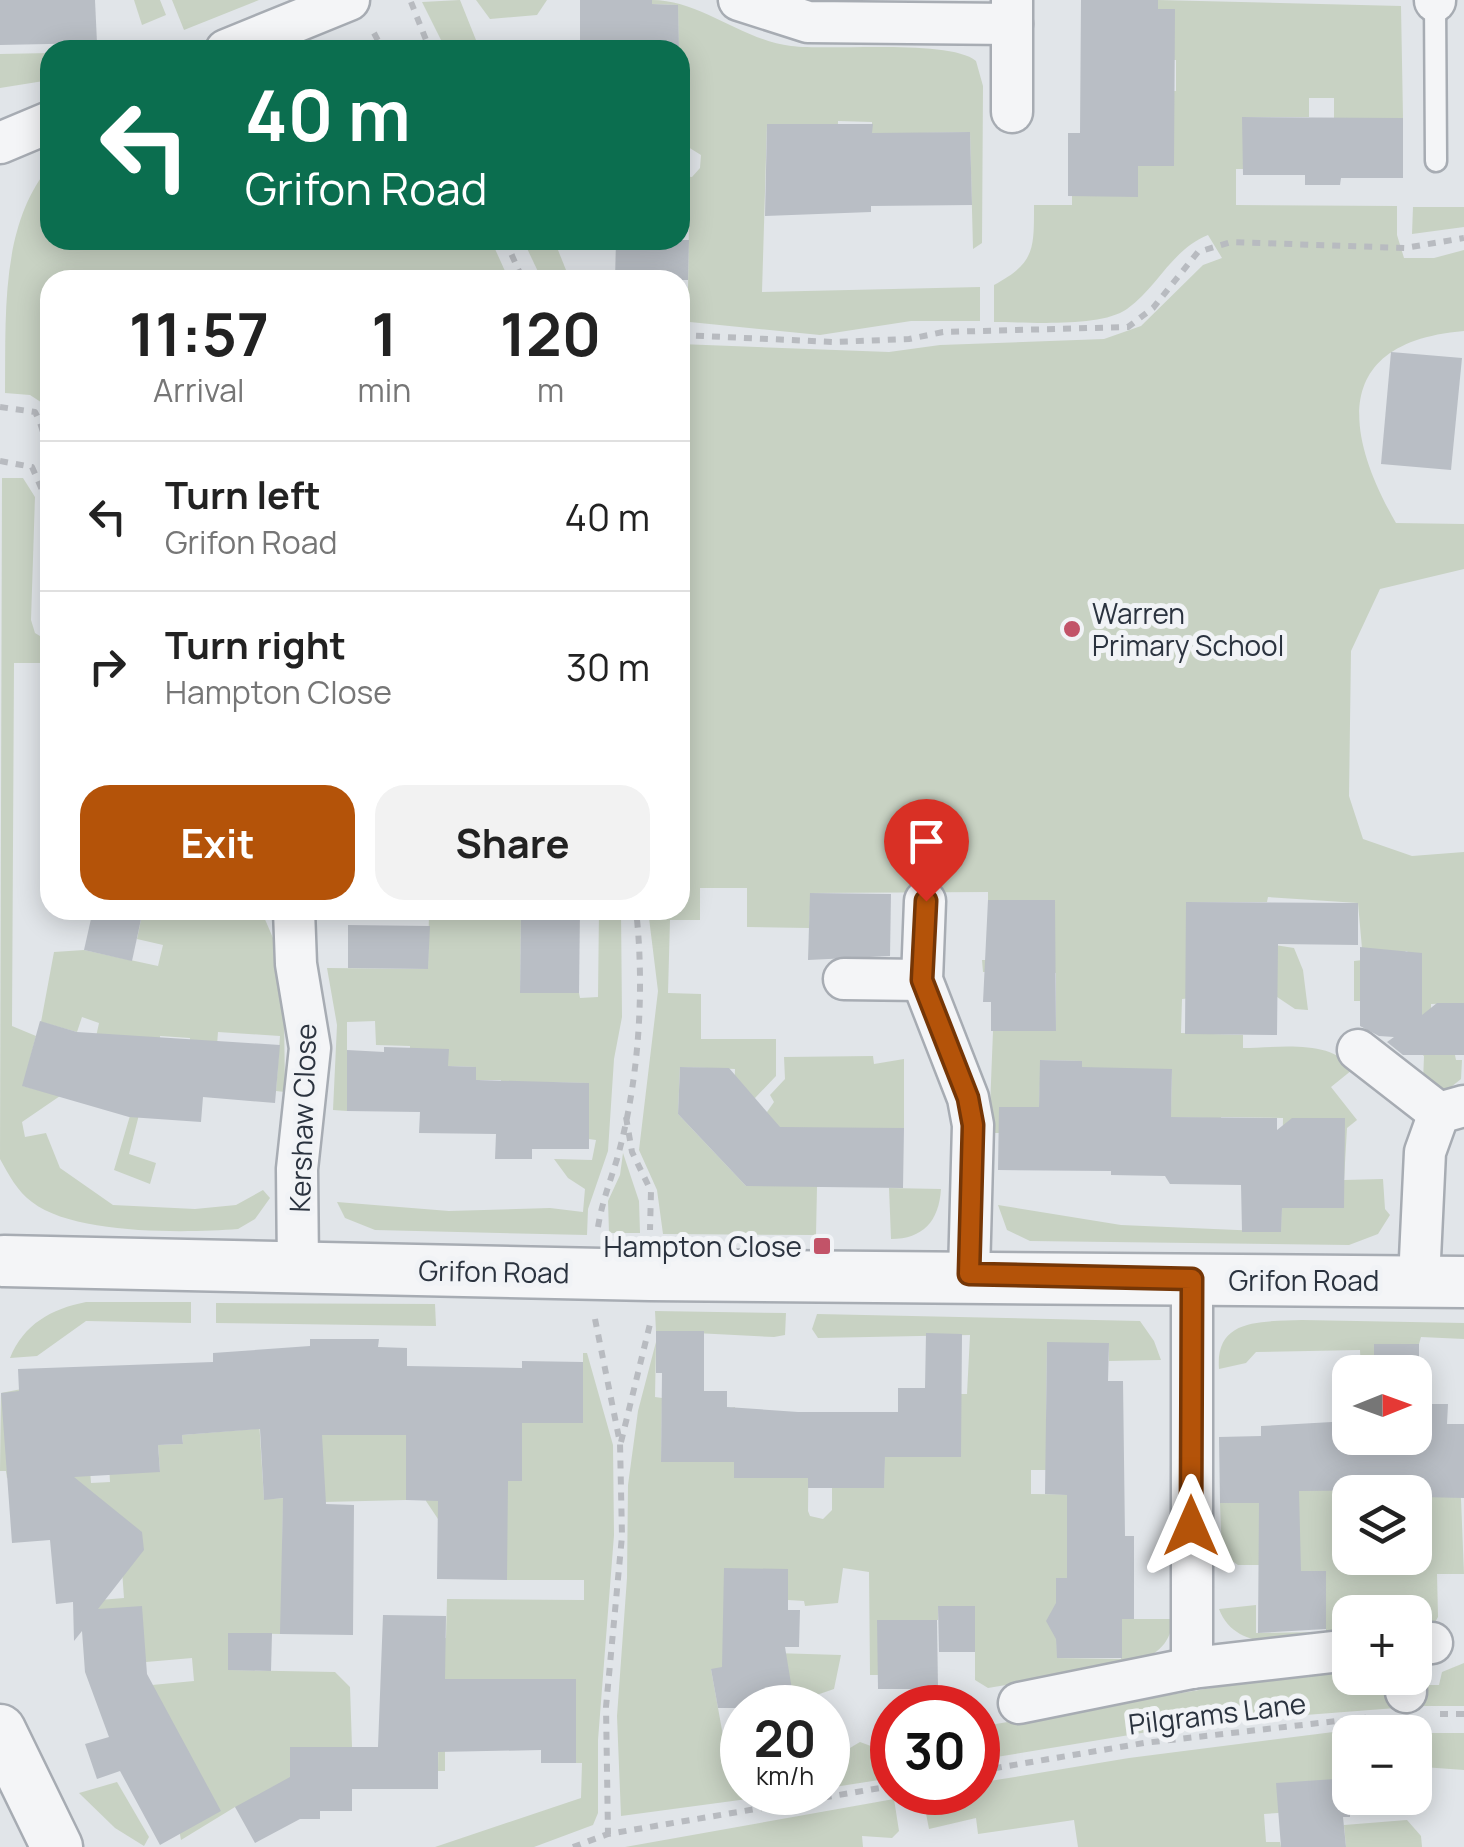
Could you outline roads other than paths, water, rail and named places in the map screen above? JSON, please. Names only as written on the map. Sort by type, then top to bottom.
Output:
[{"type":"street","points":[[251,40],[349,0]]},
{"type":"street","points":[[738,0],[808,22],[1012,12],[1012,112]]},
{"type":"street","points":[[0,142],[40,126]]},
{"type":"street","points":[[926,901],[922,980],[971,1112],[969,1274]]},
{"type":"street","name":"Kershaw Close","points":[[294,920],[296,964],[310,1048],[297,1169],[298,1267]]},
{"type":"street","points":[[844,979],[922,980]]},
{"type":"street","points":[[1358,1050],[1452,1109],[1425,1152],[1442,1281]]},
{"type":"street","name":"Grifon Road","points":[[1,1261],[650,1275],[969,1274],[1442,1281]]},
{"type":"street","points":[[1192,1279],[1192,1668]]},
{"type":"street","points":[[1019,1703],[1192,1668],[1332,1652]]},
{"type":"street","points":[[0,1730],[56,1847]]},
{"type":"lane","points":[[1435,0],[1436,161]]},
{"type":"place","name":"Warren Primary School","points":[[1072,629]]},
{"type":"place","name":"Hampton Close","points":[[822,1246]]}]
